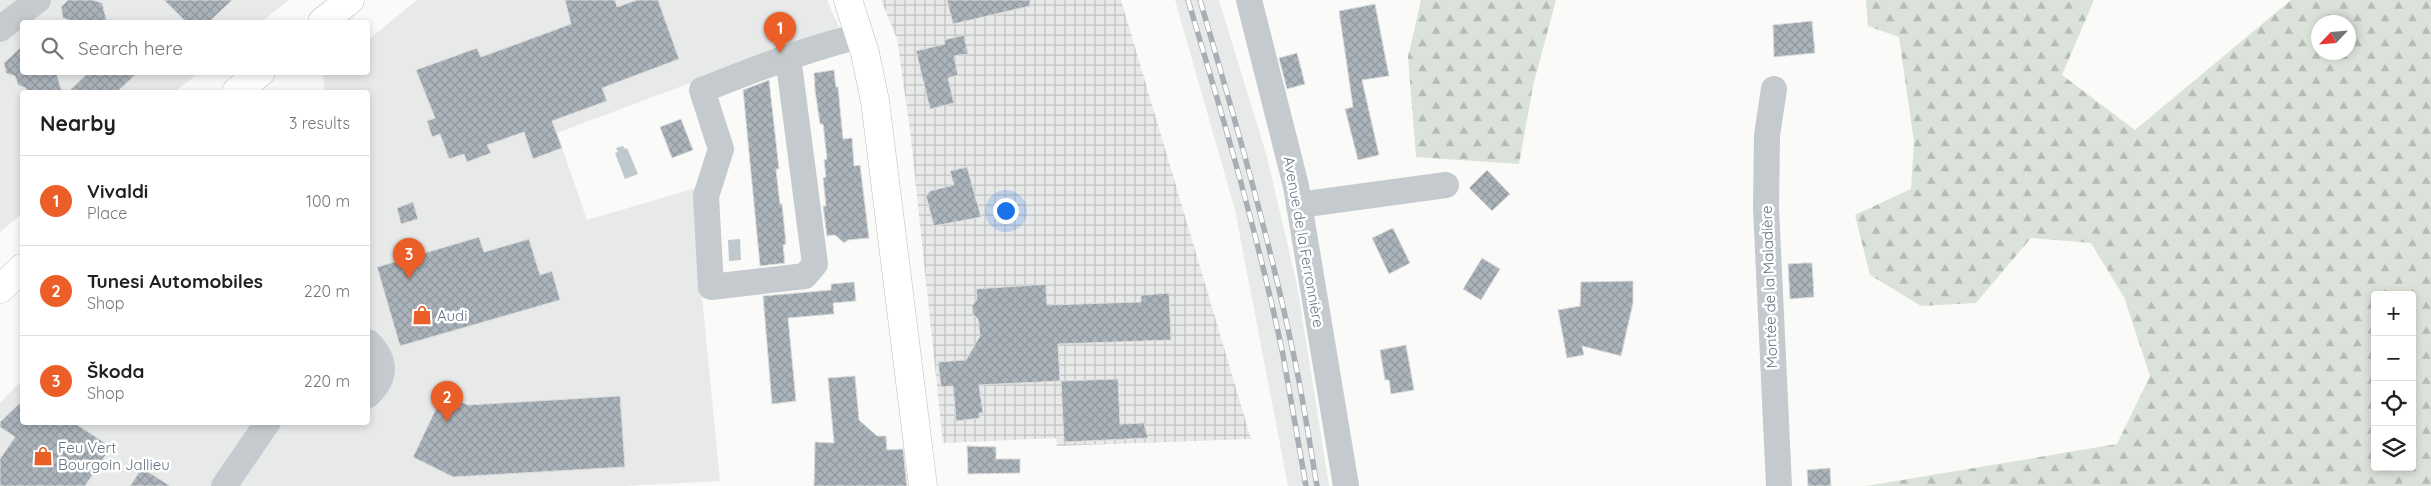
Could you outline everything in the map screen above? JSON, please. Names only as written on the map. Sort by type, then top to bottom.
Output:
[{"type":"main road","points":[[325,20],[350,0]]},
{"type":"main road","points":[[848,0],[860,36],[875,101],[923,486]]},
{"type":"main road","points":[[867,0],[883,52],[892,99],[939,486]]},
{"type":"main road","points":[[238,90],[257,75]]},
{"type":"main road","points":[[0,289],[20,270]]},
{"type":"street","points":[[0,28],[38,0]]},
{"type":"street","name":"Avenue de la Ferronnière","points":[[1249,0],[1270,76],[1299,205],[1346,486]]},
{"type":"street","points":[[786,58],[790,72],[815,264],[805,276],[711,288],[706,196],[721,149],[702,90],[786,58],[816,47],[860,36]]},
{"type":"street","name":"Montée de la Maladière","points":[[1774,89],[1767,135],[1766,208],[1779,486]]},
{"type":"street","points":[[1299,205],[1446,185]]},
{"type":"street","points":[[370,344],[378,353],[382,369],[378,386],[370,393]]},
{"type":"street","points":[[224,486],[266,425]]},
{"type":"shaded area","points":[[0,0],[289,0],[264,20],[20,20],[20,75],[196,75],[177,90],[20,90],[20,216],[0,232]]},
{"type":"shaded area","points":[[417,0],[827,0],[839,27],[557,133],[587,220],[703,186],[700,276],[720,481],[625,486],[0,486],[0,403],[20,382],[20,425],[370,425],[370,90],[325,90],[323,76],[370,75],[370,38]]},
{"type":"shaded area","points":[[881,0],[1121,0],[1251,439],[1057,446],[1056,438],[943,443],[910,130],[897,39]]},
{"type":"shaded area","points":[[1175,0],[1219,0],[1267,157],[1297,285],[1329,486],[1288,486],[1235,210]]},
{"type":"shaded area","points":[[623,146],[625,149],[627,148],[638,174],[625,179],[615,153],[618,152],[616,148]]},
{"type":"shaded area","points":[[740,239],[741,260],[729,261],[728,240]]},
{"type":"green space","points":[[1421,0],[1556,0],[1533,86],[1519,164],[1416,157],[1408,57]]},
{"type":"green space","points":[[1866,0],[2094,0],[2062,75],[2135,130],[2291,0],[2431,0],[2431,486],[1866,486],[2117,444],[2150,376],[2124,297],[2091,243],[2031,238],[1976,303],[1921,306],[1870,275],[1855,215],[1911,189],[1914,142],[1899,37],[1868,26]]},
{"type":"building","points":[[68,0],[93,0],[102,3],[106,20],[70,20],[63,18],[61,7]]},
{"type":"building","points":[[164,0],[232,0],[211,20],[184,20]]},
{"type":"building","points":[[565,0],[615,0],[617,7],[637,0],[658,0],[679,59],[602,88],[607,101],[552,121],[562,148],[533,159],[524,132],[487,145],[491,153],[467,162],[464,154],[449,159],[440,134],[432,137],[427,121],[435,118],[416,70],[477,48],[481,57],[571,24]]},
{"type":"building","points":[[947,0],[1030,0],[1030,6],[953,24]]},
{"type":"building","points":[[1375,4],[1389,76],[1362,80],[1379,155],[1358,160],[1345,109],[1353,107],[1339,11]]},
{"type":"building","points":[[1812,21],[1815,53],[1774,57],[1773,25]]},
{"type":"building","points":[[964,35],[968,54],[954,56],[958,75],[948,78],[954,103],[930,109],[916,51],[945,44],[944,40]]},
{"type":"building","points":[[20,48],[20,75],[57,75],[61,90],[27,90],[18,85],[15,76],[6,73],[4,63]]},
{"type":"building","points":[[1297,53],[1305,84],[1287,89],[1279,58]]},
{"type":"building","points":[[834,70],[836,87],[838,87],[843,139],[852,138],[854,166],[860,165],[869,238],[848,240],[844,243],[835,235],[827,236],[823,206],[826,206],[823,178],[826,177],[824,160],[827,159],[823,124],[820,124],[814,73]]},
{"type":"building","points":[[86,75],[135,75],[119,90],[70,90]]},
{"type":"building","points":[[769,80],[779,169],[776,169],[786,244],[783,245],[785,263],[760,266],[743,90]]},
{"type":"building","points":[[681,119],[693,150],[672,158],[660,127]]},
{"type":"building","points":[[967,167],[981,217],[934,226],[926,196],[930,191],[954,185],[950,171]]},
{"type":"building","points":[[1487,170],[1510,194],[1492,211],[1469,188]]},
{"type":"building","points":[[413,202],[418,219],[401,224],[397,208]]},
{"type":"building","points":[[1393,228],[1410,263],[1389,274],[1372,238]]},
{"type":"building","points":[[479,237],[484,252],[529,239],[540,275],[552,271],[560,300],[400,346],[377,267]]},
{"type":"building","points":[[1482,258],[1500,269],[1481,300],[1463,289]]},
{"type":"building","points":[[1812,263],[1814,297],[1790,299],[1788,264]]},
{"type":"building","points":[[1633,281],[1633,303],[1621,356],[1582,346],[1584,355],[1567,358],[1558,310],[1580,306],[1581,282]]},
{"type":"building","points":[[854,282],[856,301],[833,303],[834,314],[788,318],[796,401],[772,404],[763,296],[831,290],[831,284]]},
{"type":"building","points":[[1046,284],[1047,305],[1141,302],[1141,295],[1169,293],[1171,340],[1058,344],[1060,381],[979,385],[983,413],[979,413],[980,418],[956,421],[953,386],[941,387],[938,362],[966,360],[980,336],[978,319],[973,314],[972,306],[977,299],[976,289]]},
{"type":"building","points":[[1406,345],[1414,390],[1391,394],[1389,380],[1385,380],[1380,350]]},
{"type":"building","points":[[855,376],[859,420],[877,436],[886,436],[887,450],[903,449],[907,486],[814,486],[815,442],[834,443],[828,378]]},
{"type":"building","points":[[1118,379],[1120,424],[1144,423],[1148,438],[1064,442],[1061,381]]},
{"type":"building","points":[[443,394],[468,405],[620,396],[625,467],[453,477],[413,457]]},
{"type":"building","points":[[20,403],[20,425],[78,425],[111,447],[85,486],[0,486],[0,459],[15,437],[0,427],[0,422]]},
{"type":"building","points":[[967,446],[996,447],[996,459],[1020,459],[1020,473],[968,474]]},
{"type":"building","points":[[142,468],[170,486],[130,486]]},
{"type":"building","points":[[1830,468],[1831,486],[1808,486],[1807,470]]},
{"type":"railway","points":[[1188,0],[1227,132],[1263,265],[1283,355],[1306,486]]},
{"type":"railway","points":[[1200,0],[1238,131],[1273,263],[1297,369],[1317,486]]},
{"type":"place","name":"Vivaldi","points":[[780,53]]},
{"type":"place","name":"Škoda","points":[[409,279]]},
{"type":"place","name":"Audi","points":[[422,315]]},
{"type":"place","name":"Tunesi Automobiles","points":[[447,422]]},
{"type":"place","name":"Feu Vert Bourgoin Jallieu","points":[[43,456]]}]
